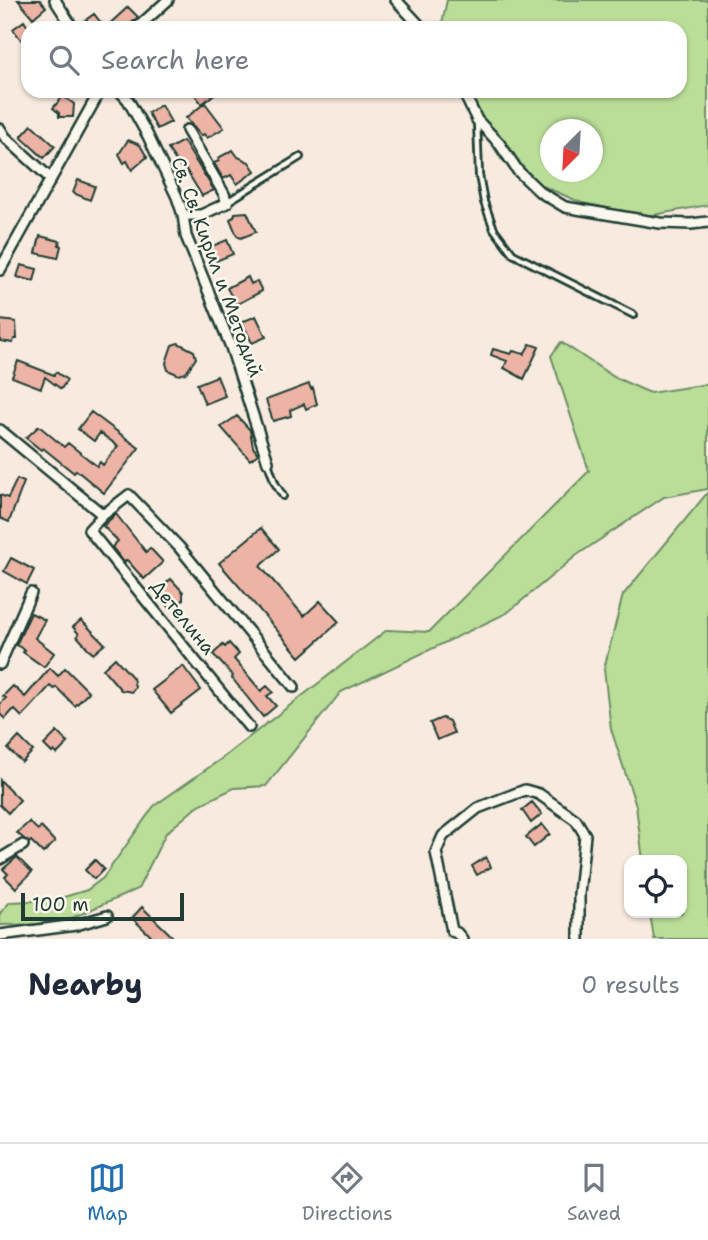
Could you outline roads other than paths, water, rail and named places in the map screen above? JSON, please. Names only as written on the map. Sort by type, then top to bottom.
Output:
[{"type":"street","points":[[55,0],[68,21]]},
{"type":"street","points":[[145,21],[168,0]]},
{"type":"street","points":[[396,0],[416,21]]},
{"type":"street","points":[[0,270],[96,98]]},
{"type":"street","name":"Св. Св. Кирил и Методий","points":[[126,98],[148,136],[183,215],[187,236],[231,347],[268,462]]},
{"type":"street","points":[[466,98],[477,120],[518,170],[540,192],[565,207],[660,223],[691,225],[708,222]]},
{"type":"street","points":[[0,129],[5,137],[51,179]]},
{"type":"street","points":[[183,215],[201,215],[227,202],[225,194],[187,130]]},
{"type":"street","points":[[0,430],[103,515],[129,495],[179,547],[294,687]]},
{"type":"street","name":"Детелина","points":[[103,515],[89,530],[249,727]]},
{"type":"street","points":[[0,664],[31,593]]},
{"type":"street","points":[[462,939],[457,933],[451,935],[436,852],[438,842],[478,808],[525,790],[539,794],[576,820],[585,835],[579,894],[579,939]]},
{"type":"street","points":[[0,859],[23,845]]},
{"type":"street","points":[[0,935],[63,927],[107,916]]},
{"type":"lane","points":[[477,120],[479,175],[484,202],[494,229],[513,254],[634,315]]},
{"type":"lane","points":[[227,202],[300,157]]},
{"type":"lane","points":[[268,462],[283,496]]}]
